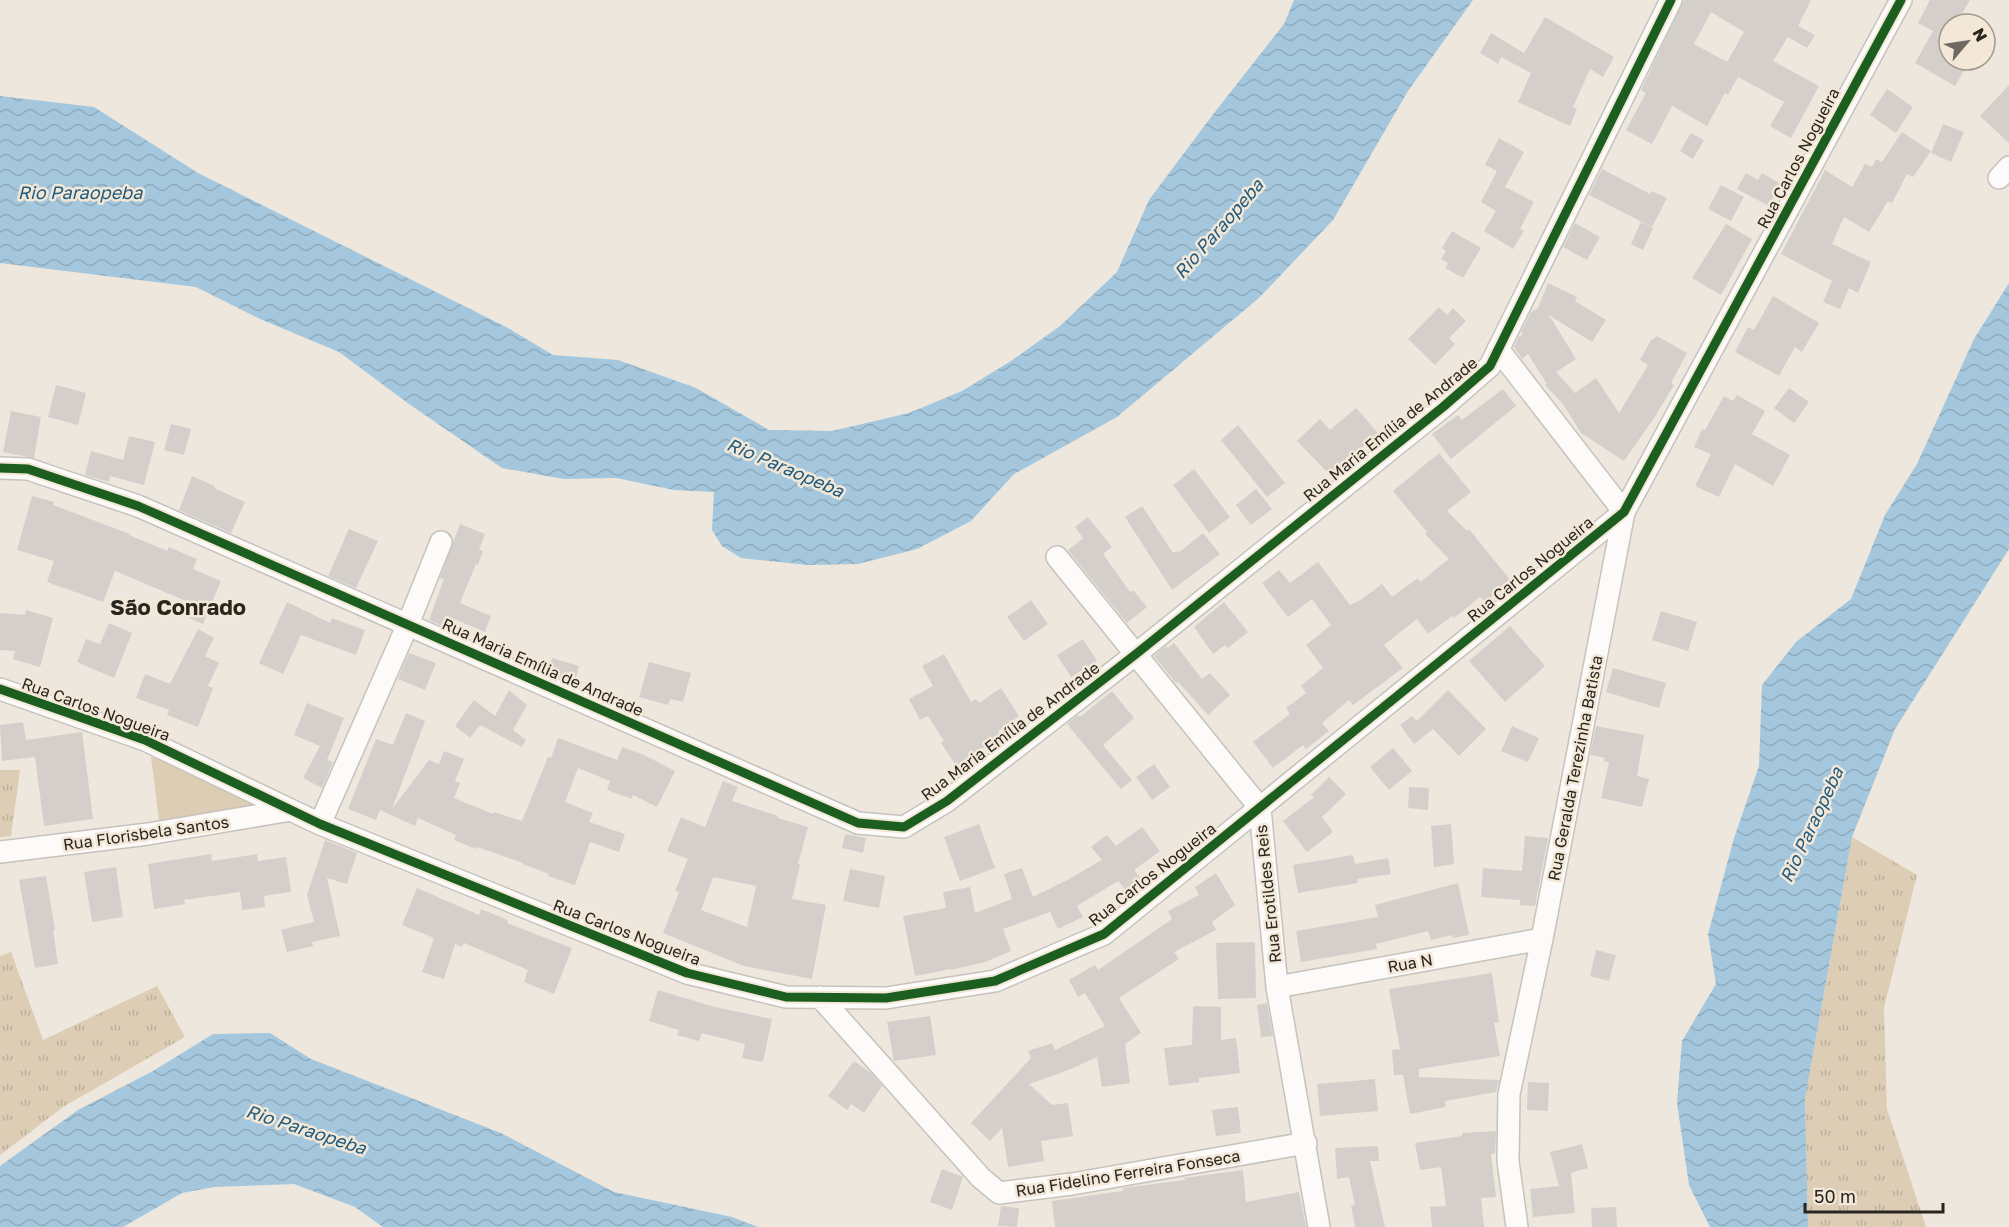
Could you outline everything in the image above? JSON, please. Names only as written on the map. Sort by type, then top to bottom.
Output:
[{"type":"street","name":"Rua Maria Emília de Andrade","points":[[0,468],[28,469],[138,506],[858,823],[904,827],[947,801],[1136,654],[1443,407],[1490,366],[1671,0]]},
{"type":"street","name":"Rua Carlos Nogueira","points":[[0,689],[145,740],[320,824],[687,973],[786,997],[886,998],[995,981],[1104,934],[1624,512],[1901,0]]},
{"type":"street","points":[[1498,350],[1624,512]]},
{"type":"street","name":"Rua Geralda Terezinha Batista","points":[[1517,1227],[1508,1161],[1509,1094],[1542,939],[1624,512]]},
{"type":"street","points":[[320,824],[408,624],[441,542]]},
{"type":"street","name":"Rua Erotildes Reis","points":[[1057,556],[1260,808],[1277,987],[1319,1227]]},
{"type":"street","name":"Rua Florisbela Santos","points":[[0,852],[148,834],[291,810]]},
{"type":"street","name":"Rua N","points":[[1277,987],[1542,939]]},
{"type":"street","name":"Rua Fidelino Ferreira Fonseca","points":[[820,997],[981,1178],[999,1193],[1072,1184],[1306,1143]]},
{"type":"green space","points":[[151,757],[259,793],[259,810],[159,820]]},
{"type":"green space","points":[[0,770],[20,770],[11,836],[0,837]]},
{"type":"green space","points":[[1852,837],[1917,875],[1884,1008],[1887,1109],[1926,1227],[1808,1227],[1805,1099]]},
{"type":"green space","points":[[11,952],[43,1040],[157,986],[185,1037],[63,1107],[0,1155],[0,956]]},
{"type":"water","name":"Rio Paraopeba","points":[[1294,0],[1473,0],[1408,91],[1333,220],[1260,297],[1117,417],[1014,474],[971,521],[917,549],[858,564],[808,565],[741,558],[722,546],[712,530],[714,492],[674,490],[616,478],[564,479],[502,468],[339,352],[260,319],[196,287],[0,263],[0,96],[94,107],[198,173],[508,328],[553,355],[618,360],[696,388],[769,430],[832,431],[909,413],[962,391],[1011,361],[1060,326],[1117,272],[1149,200],[1284,24]]},
{"type":"water","name":"Rio Paraopeba","points":[[2009,283],[2009,549],[1895,729],[1852,837],[1805,1099],[1808,1227],[1710,1227],[1689,1185],[1677,1103],[1682,1041],[1716,984],[1708,934],[1734,838],[1759,766],[1762,685],[1796,642],[1851,599],[1885,515],[1917,464],[1974,339]]},
{"type":"water","name":"Rio Paraopeba","points":[[270,1033],[311,1059],[501,1133],[614,1192],[732,1217],[758,1227],[383,1227],[355,1207],[294,1184],[214,1187],[182,1193],[123,1227],[0,1227],[0,1166],[78,1110],[153,1071],[213,1034]]},
{"type":"building","points":[[1684,0],[1811,0],[1798,26],[1815,35],[1807,48],[1788,37],[1773,61],[1819,86],[1791,138],[1770,126],[1784,102],[1738,77],[1728,95],[1725,93],[1707,126],[1672,106],[1652,144],[1626,130],[1646,93],[1641,90]],"holes":[[[1711,12],[1744,32],[1727,62],[1694,44]]]},
{"type":"building","points":[[1930,0],[1970,0],[1963,12],[1937,12],[1937,72],[1963,72],[1955,86],[1915,63],[1933,31],[1918,23]]},
{"type":"building","points":[[1545,17],[1614,57],[1603,77],[1590,69],[1573,107],[1577,109],[1570,126],[1518,102],[1531,73],[1501,57],[1498,64],[1480,53],[1491,33],[1524,53]]},
{"type":"building","points":[[2009,85],[2009,143],[1980,116]]},
{"type":"building","points":[[1887,89],[1913,107],[1896,133],[1870,115]]},
{"type":"building","points":[[1943,124],[1964,132],[1951,162],[1931,153]]},
{"type":"building","points":[[1902,132],[1931,151],[1913,177],[1907,174],[1892,203],[1888,201],[1869,232],[1844,217],[1832,244],[1871,262],[1858,293],[1849,288],[1840,309],[1823,302],[1832,281],[1781,254],[1825,170],[1852,187],[1865,164],[1872,167],[1876,159],[1882,162]]},
{"type":"building","points":[[1691,133],[1704,140],[1693,159],[1680,151]]},
{"type":"building","points":[[1499,138],[1524,152],[1505,187],[1534,202],[1520,229],[1524,231],[1513,249],[1484,231],[1496,211],[1481,202],[1497,171],[1485,165]]},
{"type":"building","points":[[1602,169],[1650,194],[1652,191],[1667,198],[1652,227],[1589,195]]},
{"type":"building","points":[[1746,173],[1758,180],[1762,173],[1781,184],[1769,206],[1737,189]]},
{"type":"building","points":[[1721,185],[1744,197],[1731,221],[1708,209]]},
{"type":"building","points":[[1641,222],[1653,228],[1643,250],[1631,244]]},
{"type":"building","points":[[1575,223],[1600,237],[1587,260],[1563,247]]},
{"type":"building","points":[[1726,224],[1752,239],[1721,295],[1692,278]]},
{"type":"building","points":[[1452,231],[1481,248],[1463,278],[1445,268],[1448,263],[1441,259],[1446,251],[1442,248]]},
{"type":"building","points":[[1548,283],[1577,297],[1575,301],[1606,320],[1592,342],[1549,315],[1576,359],[1556,372],[1575,393],[1596,378],[1619,413],[1648,365],[1640,360],[1651,340],[1657,336],[1687,353],[1671,383],[1674,385],[1624,461],[1581,433],[1563,404],[1545,385],[1547,384],[1528,354],[1522,359],[1514,347],[1519,336],[1523,335],[1521,332],[1531,312],[1538,308]]},
{"type":"building","points":[[1773,296],[1819,323],[1802,352],[1795,347],[1779,376],[1735,352],[1748,327],[1754,330]]},
{"type":"building","points":[[1439,307],[1447,315],[1453,308],[1466,321],[1449,338],[1455,344],[1435,365],[1408,339]]},
{"type":"building","points":[[56,385],[86,393],[78,425],[48,417]]},
{"type":"building","points":[[1789,388],[1809,402],[1794,423],[1774,408]]},
{"type":"building","points":[[1503,389],[1516,406],[1451,459],[1432,434],[1458,415],[1462,420]]},
{"type":"building","points":[[1737,395],[1765,411],[1752,434],[1790,455],[1773,486],[1735,464],[1719,497],[1695,486],[1711,454],[1694,447],[1702,429],[1705,430],[1724,396],[1733,401]]},
{"type":"building","points":[[1356,408],[1378,433],[1331,476],[1297,441],[1320,419],[1330,430]]},
{"type":"building","points":[[11,411],[41,417],[34,458],[3,452]]},
{"type":"building","points":[[171,424],[191,429],[184,455],[164,450]]},
{"type":"building","points":[[1238,425],[1285,483],[1267,497],[1221,440]]},
{"type":"building","points":[[129,436],[155,442],[144,485],[110,476],[109,482],[85,475],[91,451],[123,460]]},
{"type":"building","points":[[1439,453],[1471,492],[1447,511],[1467,531],[1469,529],[1511,581],[1485,602],[1480,597],[1454,618],[1452,616],[1428,634],[1417,619],[1384,645],[1403,668],[1353,705],[1349,700],[1322,723],[1329,731],[1306,749],[1303,745],[1273,768],[1253,742],[1290,714],[1286,708],[1306,693],[1301,686],[1323,668],[1306,645],[1331,625],[1312,599],[1288,617],[1262,583],[1279,570],[1290,583],[1318,562],[1350,605],[1382,584],[1392,597],[1418,578],[1420,582],[1449,559],[1425,534],[1427,532],[1393,491]]},
{"type":"building","points":[[1194,469],[1230,517],[1209,533],[1173,485]]},
{"type":"building","points":[[192,476],[245,502],[231,533],[179,510]]},
{"type":"building","points":[[1256,489],[1272,509],[1251,525],[1236,505]]},
{"type":"building","points":[[32,496],[54,502],[53,505],[130,534],[167,551],[169,547],[197,559],[193,569],[221,581],[203,624],[180,614],[186,601],[115,571],[103,602],[47,582],[54,561],[17,550]]},
{"type":"building","points":[[1142,506],[1173,553],[1177,551],[1178,553],[1203,533],[1220,554],[1172,590],[1125,517]]},
{"type":"building","points":[[1088,517],[1112,547],[1103,554],[1130,592],[1133,590],[1147,607],[1127,623],[1068,550],[1083,538],[1075,527]]},
{"type":"building","points":[[460,524],[485,534],[479,550],[483,551],[478,565],[476,564],[460,603],[491,616],[485,632],[454,619],[451,630],[429,620],[444,579],[440,578]]},
{"type":"building","points":[[349,529],[378,541],[356,588],[328,576]]},
{"type":"building","points":[[1031,600],[1048,624],[1024,641],[1007,617]]},
{"type":"building","points":[[287,602],[330,623],[332,618],[365,630],[356,655],[301,635],[283,674],[259,663]]},
{"type":"building","points":[[1224,602],[1248,632],[1228,648],[1225,645],[1213,654],[1194,627]]},
{"type":"building","points":[[26,610],[53,618],[40,667],[13,659],[15,651],[0,650],[0,613],[25,615]]},
{"type":"building","points":[[1661,611],[1697,622],[1688,651],[1652,640]]},
{"type":"building","points":[[109,623],[132,633],[114,678],[77,662],[86,639],[100,644]]},
{"type":"building","points":[[1510,626],[1545,666],[1505,702],[1469,661]]},
{"type":"building","points":[[198,629],[214,638],[205,656],[219,663],[208,686],[213,688],[198,727],[167,715],[169,710],[136,698],[145,674],[170,684]]},
{"type":"building","points":[[1083,639],[1097,661],[1071,677],[1057,655]]},
{"type":"building","points":[[1174,643],[1202,679],[1210,673],[1230,695],[1208,715],[1178,682],[1176,683],[1154,656],[1166,646],[1168,648]]},
{"type":"building","points":[[409,653],[436,663],[425,690],[398,679]]},
{"type":"building","points":[[944,654],[971,702],[976,699],[979,703],[1001,688],[1019,716],[998,731],[1001,736],[980,750],[983,754],[959,770],[941,743],[944,741],[928,716],[920,720],[909,699],[933,686],[922,666]]},
{"type":"building","points":[[552,658],[579,666],[574,684],[548,673]]},
{"type":"building","points":[[649,662],[691,673],[683,702],[670,699],[668,705],[639,697]]},
{"type":"building","points":[[1613,668],[1666,683],[1659,708],[1606,692]]},
{"type":"building","points":[[509,690],[527,705],[513,730],[526,740],[522,747],[480,725],[470,738],[455,726],[474,700],[495,716]]},
{"type":"building","points":[[1448,690],[1486,729],[1459,756],[1433,729],[1414,744],[1400,725],[1412,716],[1417,721]]},
{"type":"building","points":[[1112,691],[1134,718],[1103,745],[1132,780],[1121,789],[1067,724],[1078,715],[1080,717]]},
{"type":"building","points":[[307,703],[344,718],[327,760],[333,762],[322,788],[303,778],[320,746],[294,735]]},
{"type":"building","points":[[406,713],[425,721],[392,809],[429,760],[439,764],[444,751],[464,759],[455,781],[460,783],[454,798],[493,814],[494,812],[522,821],[558,738],[617,760],[622,747],[642,754],[675,771],[657,807],[633,795],[632,799],[607,790],[610,781],[578,768],[565,802],[593,813],[589,822],[625,834],[619,852],[590,842],[575,885],[548,876],[549,874],[523,863],[454,840],[456,835],[418,818],[415,826],[380,810],[376,820],[348,809],[376,739],[393,745]]},
{"type":"building","points":[[23,722],[26,740],[82,732],[93,819],[44,826],[35,757],[2,761],[0,725]]},
{"type":"building","points":[[1512,726],[1539,738],[1528,762],[1501,751]]},
{"type":"building","points":[[1596,726],[1644,735],[1637,776],[1649,779],[1642,807],[1601,798],[1609,762],[1604,761],[1605,758],[1590,755]]},
{"type":"building","points":[[1393,748],[1412,771],[1389,790],[1370,767]]},
{"type":"building","points":[[1154,764],[1170,787],[1152,800],[1136,777]]},
{"type":"building","points":[[1329,777],[1346,794],[1322,817],[1333,832],[1307,852],[1283,821],[1314,797],[1311,795]]},
{"type":"building","points":[[723,781],[738,787],[732,801],[808,827],[792,899],[826,905],[812,979],[744,966],[663,933],[679,892],[675,891],[688,859],[667,851],[681,817],[705,827]],"holes":[[[713,877],[756,886],[747,927],[701,910]]]},
{"type":"building","points":[[1409,787],[1429,788],[1428,810],[1408,808]]},
{"type":"building","points":[[979,824],[995,868],[960,881],[944,837]]},
{"type":"building","points":[[1451,824],[1454,864],[1434,867],[1431,826]]},
{"type":"building","points":[[1142,827],[1160,851],[1134,870],[1143,881],[1128,893],[1118,881],[1077,906],[1083,917],[1058,929],[1050,912],[1003,929],[1011,951],[985,962],[915,976],[903,916],[946,908],[943,892],[970,887],[975,913],[1012,899],[1004,874],[1022,868],[1033,897],[1102,860],[1091,847],[1107,835],[1116,846]]},
{"type":"building","points":[[845,834],[866,838],[863,853],[842,848]]},
{"type":"building","points":[[1525,836],[1548,838],[1535,906],[1520,905],[1520,900],[1481,897],[1483,868],[1522,871]]},
{"type":"building","points":[[325,840],[357,853],[347,884],[327,878],[340,936],[312,942],[313,946],[287,952],[281,930],[296,926],[297,928],[297,926],[314,922],[307,895]]},
{"type":"building","points":[[211,854],[212,861],[257,854],[258,861],[286,857],[291,892],[264,896],[265,907],[242,910],[240,892],[184,900],[185,904],[154,909],[148,864]]},
{"type":"building","points":[[1353,855],[1355,864],[1388,858],[1391,874],[1357,879],[1358,883],[1298,893],[1293,865]]},
{"type":"building","points":[[116,867],[123,917],[92,922],[84,872]]},
{"type":"building","points":[[850,869],[885,876],[879,908],[843,901]]},
{"type":"building","points":[[1216,873],[1235,905],[1212,922],[1216,930],[1174,952],[1179,959],[1119,998],[1141,1033],[1125,1044],[1130,1083],[1102,1087],[1097,1057],[1029,1084],[1052,1105],[1068,1103],[1073,1136],[1041,1141],[1044,1161],[1008,1167],[1002,1128],[990,1141],[971,1123],[1031,1058],[1028,1051],[1052,1043],[1055,1050],[1105,1026],[1085,993],[1078,997],[1069,980],[1095,965],[1098,970],[1172,919],[1168,911],[1199,895],[1195,887]]},
{"type":"building","points":[[46,876],[58,964],[35,968],[19,880]]},
{"type":"building","points":[[1458,883],[1469,935],[1453,938],[1452,935],[1431,940],[1428,931],[1376,944],[1377,949],[1301,962],[1296,931],[1378,917],[1375,905]]},
{"type":"building","points":[[417,888],[479,915],[481,909],[508,920],[507,923],[572,948],[554,994],[524,982],[528,970],[464,943],[462,947],[455,944],[444,979],[422,972],[434,938],[402,925]]},
{"type":"building","points":[[1255,942],[1256,998],[1218,999],[1216,943]]},
{"type":"building","points":[[1596,950],[1616,955],[1609,981],[1590,976]]},
{"type":"building","points":[[1492,973],[1499,1022],[1494,1023],[1500,1056],[1419,1069],[1419,1077],[1499,1080],[1496,1092],[1445,1101],[1446,1107],[1410,1114],[1403,1075],[1394,1075],[1392,1050],[1400,1049],[1389,989]]},
{"type":"building","points":[[658,990],[715,1007],[772,1019],[763,1062],[742,1058],[745,1044],[702,1033],[699,1041],[677,1035],[679,1030],[649,1021]]},
{"type":"building","points":[[1267,1003],[1273,1036],[1261,1037],[1257,1005]]},
{"type":"building","points":[[1193,1006],[1221,1007],[1221,1040],[1236,1038],[1240,1073],[1199,1078],[1199,1082],[1169,1086],[1164,1048],[1192,1045]]},
{"type":"building","points":[[930,1016],[936,1055],[894,1061],[887,1022]]},
{"type":"building","points":[[854,1061],[872,1074],[882,1086],[864,1113],[851,1104],[847,1110],[828,1096]]},
{"type":"building","points":[[1375,1079],[1378,1111],[1320,1116],[1317,1084]]},
{"type":"building","points":[[1528,1082],[1549,1083],[1548,1111],[1527,1110]]},
{"type":"building","points":[[1238,1107],[1241,1133],[1216,1136],[1212,1110]]},
{"type":"building","points":[[1496,1131],[1495,1153],[1491,1154],[1496,1197],[1481,1198],[1484,1227],[1432,1227],[1430,1207],[1446,1206],[1441,1167],[1420,1170],[1415,1143],[1462,1136],[1462,1133]]},
{"type":"building","points":[[1582,1144],[1588,1168],[1571,1173],[1575,1213],[1533,1217],[1530,1189],[1559,1186],[1550,1152]]},
{"type":"building","points":[[1378,1146],[1379,1161],[1370,1161],[1385,1227],[1355,1227],[1351,1206],[1355,1205],[1349,1177],[1337,1179],[1335,1148]]},
{"type":"building","points":[[942,1169],[963,1177],[952,1210],[930,1202]]},
{"type":"building","points":[[1243,1170],[1246,1202],[1299,1192],[1306,1227],[1055,1227],[1052,1201]]},
{"type":"building","points":[[1001,1206],[1019,1208],[1017,1227],[998,1226]]},
{"type":"building","points":[[1616,1207],[1617,1227],[1592,1227],[1591,1208]]},
{"type":"cycle path","points":[[0,468],[28,469],[138,506],[858,823],[904,827],[947,801],[1136,654],[1443,407],[1490,366],[1671,0]]},
{"type":"cycle path","points":[[0,689],[145,740],[320,824],[687,973],[786,997],[886,998],[995,981],[1104,934],[1624,512],[1901,0]]},
{"type":"district","name":"São Conrado","points":[[178,607]]}]
